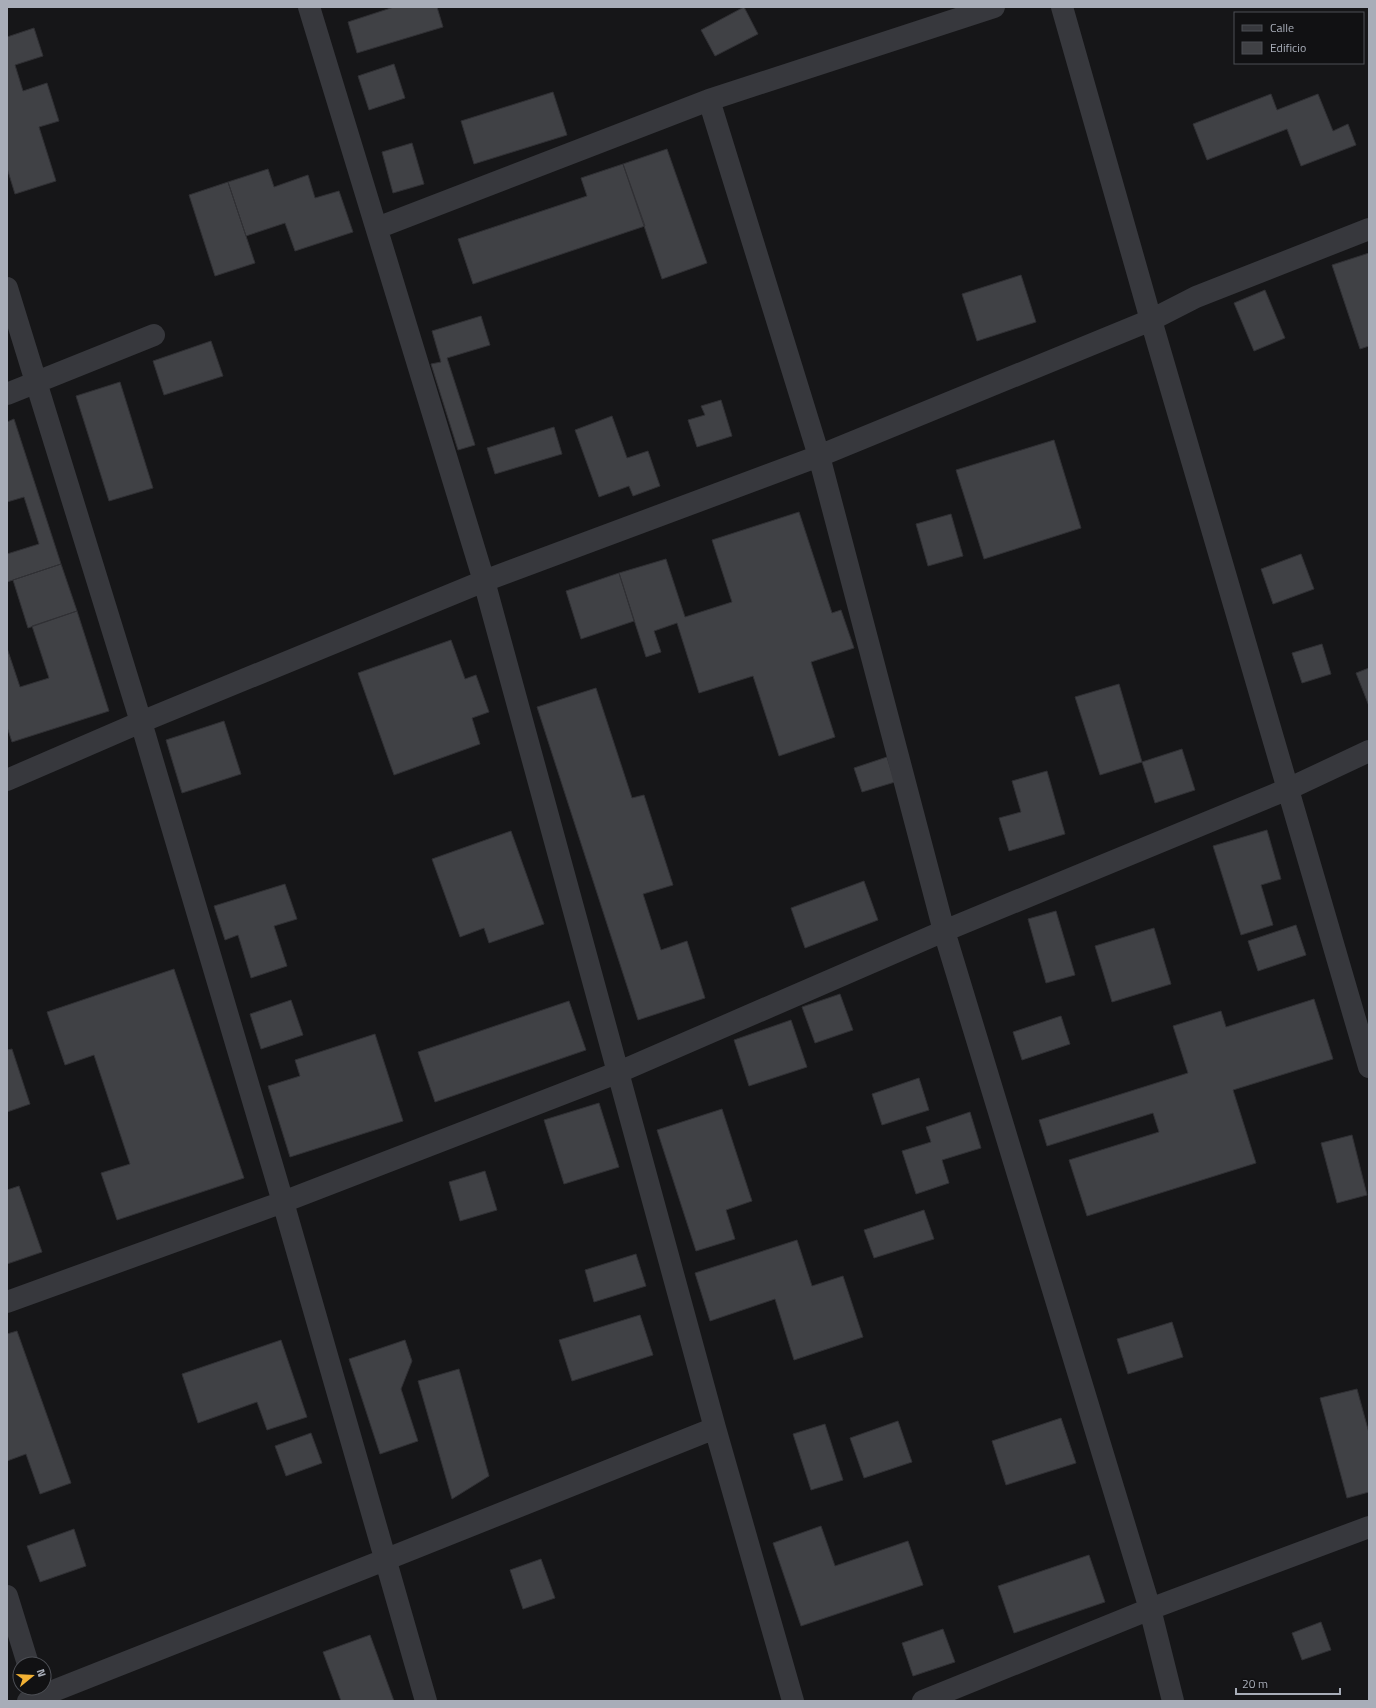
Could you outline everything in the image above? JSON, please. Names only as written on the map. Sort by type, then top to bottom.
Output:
[{"type":"street","points":[[309,7],[484,581],[715,1428],[793,1701]]},
{"type":"street","points":[[377,228],[709,100],[994,7]]},
{"type":"street","points":[[1062,7],[1151,320],[1369,1067]]},
{"type":"street","points":[[709,100],[819,456],[944,932],[1150,1609],[1173,1701]]},
{"type":"street","points":[[7,780],[141,722],[484,581],[819,456],[1151,320],[1196,296],[1369,229]]},
{"type":"street","points":[[7,288],[35,383],[141,722],[283,1202],[387,1560],[426,1701]]},
{"type":"street","points":[[7,394],[154,335]]},
{"type":"street","points":[[7,1302],[283,1202],[619,1072],[944,932],[1288,788],[1369,751]]},
{"type":"street","points":[[35,1697],[387,1560],[715,1428]]},
{"type":"street","points":[[924,1701],[1150,1609],[1369,1527]]},
{"type":"street","points":[[7,1596],[26,1656]]},
{"type":"building","points":[[394,7],[437,7],[443,27],[357,53],[348,22]]},
{"type":"building","points":[[744,7],[758,34],[715,56],[701,30]]},
{"type":"building","points":[[34,28],[43,56],[15,65],[23,91],[47,83],[59,121],[39,127],[56,181],[15,194],[7,168],[7,37]]},
{"type":"building","points":[[394,64],[405,98],[369,110],[358,76]]},
{"type":"building","points":[[553,92],[567,135],[474,164],[461,121]]},
{"type":"building","points":[[1271,94],[1277,110],[1318,94],[1333,131],[1348,124],[1356,145],[1301,166],[1287,129],[1207,160],[1193,124]]},
{"type":"building","points":[[412,143],[424,184],[393,193],[382,152]]},
{"type":"building","points":[[667,149],[707,263],[662,279],[623,164]]},
{"type":"building","points":[[623,164],[645,226],[473,284],[458,239],[587,196],[581,178]]},
{"type":"building","points":[[268,169],[274,187],[308,175],[315,198],[339,191],[353,232],[295,251],[285,223],[246,236],[228,182]]},
{"type":"building","points":[[228,182],[255,263],[215,276],[189,195]]},
{"type":"building","points":[[1369,253],[1369,346],[1360,349],[1332,265]]},
{"type":"building","points":[[1021,275],[1036,322],[977,341],[962,294]]},
{"type":"building","points":[[1265,290],[1285,338],[1254,351],[1234,303]]},
{"type":"building","points":[[481,316],[490,345],[447,358],[475,445],[458,450],[431,364],[441,362],[432,331]]},
{"type":"building","points":[[211,341],[223,376],[164,395],[153,361]]},
{"type":"building","points":[[120,382],[153,488],[109,501],[76,396]]},
{"type":"building","points":[[721,400],[732,436],[697,447],[688,420],[705,415],[701,406]]},
{"type":"building","points":[[612,416],[627,458],[648,451],[660,486],[633,496],[629,486],[599,497],[575,430]]},
{"type":"building","points":[[14,419],[61,564],[7,582],[7,554],[39,544],[24,497],[7,502],[7,422]]},
{"type":"building","points":[[554,427],[562,454],[495,474],[487,448]]},
{"type":"building","points":[[1054,440],[1081,528],[984,559],[956,470]]},
{"type":"building","points":[[799,512],[832,613],[841,610],[854,648],[811,662],[835,737],[779,756],[753,676],[699,693],[677,623],[654,631],[661,652],[646,657],[619,573],[666,559],[685,617],[732,602],[712,540]]},
{"type":"building","points":[[951,514],[963,556],[928,566],[916,524]]},
{"type":"building","points":[[1301,554],[1314,589],[1273,604],[1261,569]]},
{"type":"building","points":[[61,564],[77,611],[28,628],[13,580]]},
{"type":"building","points":[[619,573],[634,621],[581,639],[566,591]]},
{"type":"building","points":[[77,611],[109,711],[12,742],[7,727],[7,648],[20,687],[49,678],[32,626]]},
{"type":"building","points":[[451,640],[465,679],[476,675],[489,712],[472,718],[480,744],[394,775],[358,673]]},
{"type":"building","points":[[1322,644],[1331,674],[1302,683],[1292,653]]},
{"type":"building","points":[[1369,668],[1369,706],[1356,673]]},
{"type":"building","points":[[1119,684],[1142,762],[1100,775],[1075,697]]},
{"type":"building","points":[[596,688],[632,798],[644,795],[673,885],[643,894],[661,950],[687,941],[705,998],[638,1020],[537,707]]},
{"type":"building","points":[[224,721],[241,774],[182,793],[166,740]]},
{"type":"building","points":[[1182,749],[1195,790],[1155,803],[1142,762]]},
{"type":"building","points":[[887,757],[895,782],[862,792],[854,768]]},
{"type":"building","points":[[1047,771],[1065,834],[1009,851],[999,818],[1021,812],[1012,781]]},
{"type":"building","points":[[1267,830],[1281,879],[1261,885],[1273,925],[1241,935],[1213,846]]},
{"type":"building","points":[[511,831],[544,924],[489,943],[484,928],[460,937],[432,859]]},
{"type":"building","points":[[864,881],[878,920],[805,948],[791,908]]},
{"type":"building","points":[[285,884],[297,919],[274,926],[287,966],[251,978],[238,935],[225,940],[214,906]]},
{"type":"building","points":[[1056,911],[1075,975],[1046,983],[1028,919]]},
{"type":"building","points":[[1296,925],[1306,955],[1258,971],[1248,941]]},
{"type":"building","points":[[1154,928],[1171,984],[1112,1002],[1095,946]]},
{"type":"building","points":[[174,969],[244,1178],[117,1220],[101,1173],[130,1164],[94,1055],[65,1065],[47,1012]]},
{"type":"building","points":[[840,994],[853,1030],[815,1043],[802,1007]]},
{"type":"building","points":[[1314,999],[1333,1059],[1233,1090],[1256,1163],[1087,1216],[1069,1160],[1159,1132],[1153,1113],[1047,1146],[1039,1120],[1188,1073],[1173,1026],[1221,1011],[1226,1027]]},
{"type":"building","points":[[291,1000],[303,1035],[261,1049],[250,1014]]},
{"type":"building","points":[[569,1001],[586,1050],[435,1102],[418,1052]]},
{"type":"building","points":[[1061,1016],[1070,1044],[1022,1060],[1013,1032]]},
{"type":"building","points":[[791,1020],[807,1067],[749,1086],[734,1040]]},
{"type":"building","points":[[375,1034],[403,1121],[290,1157],[268,1086],[300,1076],[295,1060]]},
{"type":"building","points":[[12,1049],[30,1104],[7,1112],[7,1050]]},
{"type":"building","points":[[919,1078],[929,1110],[882,1125],[872,1094]]},
{"type":"building","points":[[599,1103],[619,1167],[564,1184],[544,1120]]},
{"type":"building","points":[[722,1109],[752,1201],[726,1210],[735,1239],[696,1251],[657,1130]]},
{"type":"building","points":[[970,1112],[981,1148],[942,1160],[949,1183],[916,1194],[902,1151],[931,1142],[926,1127]]},
{"type":"building","points":[[1352,1135],[1367,1195],[1337,1203],[1321,1143]]},
{"type":"building","points":[[485,1171],[497,1210],[460,1221],[449,1182]]},
{"type":"building","points":[[19,1186],[42,1252],[7,1264],[7,1190]]},
{"type":"building","points":[[924,1210],[934,1239],[874,1258],[864,1230]]},
{"type":"building","points":[[797,1240],[812,1286],[843,1276],[863,1337],[794,1360],[775,1299],[710,1321],[695,1273]]},
{"type":"building","points":[[636,1254],[646,1286],[594,1302],[585,1270]]},
{"type":"building","points":[[640,1315],[653,1355],[572,1381],[559,1340]]},
{"type":"building","points":[[1172,1322],[1183,1357],[1128,1374],[1117,1339]]},
{"type":"building","points":[[17,1331],[71,1483],[40,1494],[26,1454],[7,1461],[7,1334]]},
{"type":"building","points":[[281,1340],[307,1417],[267,1430],[257,1402],[198,1423],[182,1374]]},
{"type":"building","points":[[405,1340],[412,1361],[401,1389],[418,1441],[380,1454],[349,1359]]},
{"type":"building","points":[[459,1369],[489,1476],[452,1499],[418,1381]]},
{"type":"building","points":[[1357,1389],[1369,1433],[1369,1492],[1347,1498],[1320,1398]]},
{"type":"building","points":[[1061,1418],[1076,1463],[1006,1485],[992,1441]]},
{"type":"building","points":[[898,1421],[912,1462],[864,1478],[850,1438]]},
{"type":"building","points":[[825,1424],[843,1480],[811,1490],[793,1434]]},
{"type":"building","points":[[311,1433],[322,1463],[286,1476],[275,1446]]},
{"type":"building","points":[[821,1526],[835,1566],[908,1541],[923,1585],[801,1626],[773,1543]]},
{"type":"building","points":[[74,1529],[86,1566],[40,1582],[27,1546]]},
{"type":"building","points":[[1089,1555],[1105,1602],[1014,1633],[998,1586]]},
{"type":"building","points":[[541,1559],[555,1598],[523,1609],[510,1570]]},
{"type":"building","points":[[1321,1622],[1331,1650],[1302,1660],[1292,1633]]},
{"type":"building","points":[[943,1629],[955,1662],[913,1676],[902,1643]]},
{"type":"building","points":[[370,1635],[394,1701],[341,1701],[323,1652]]}]
